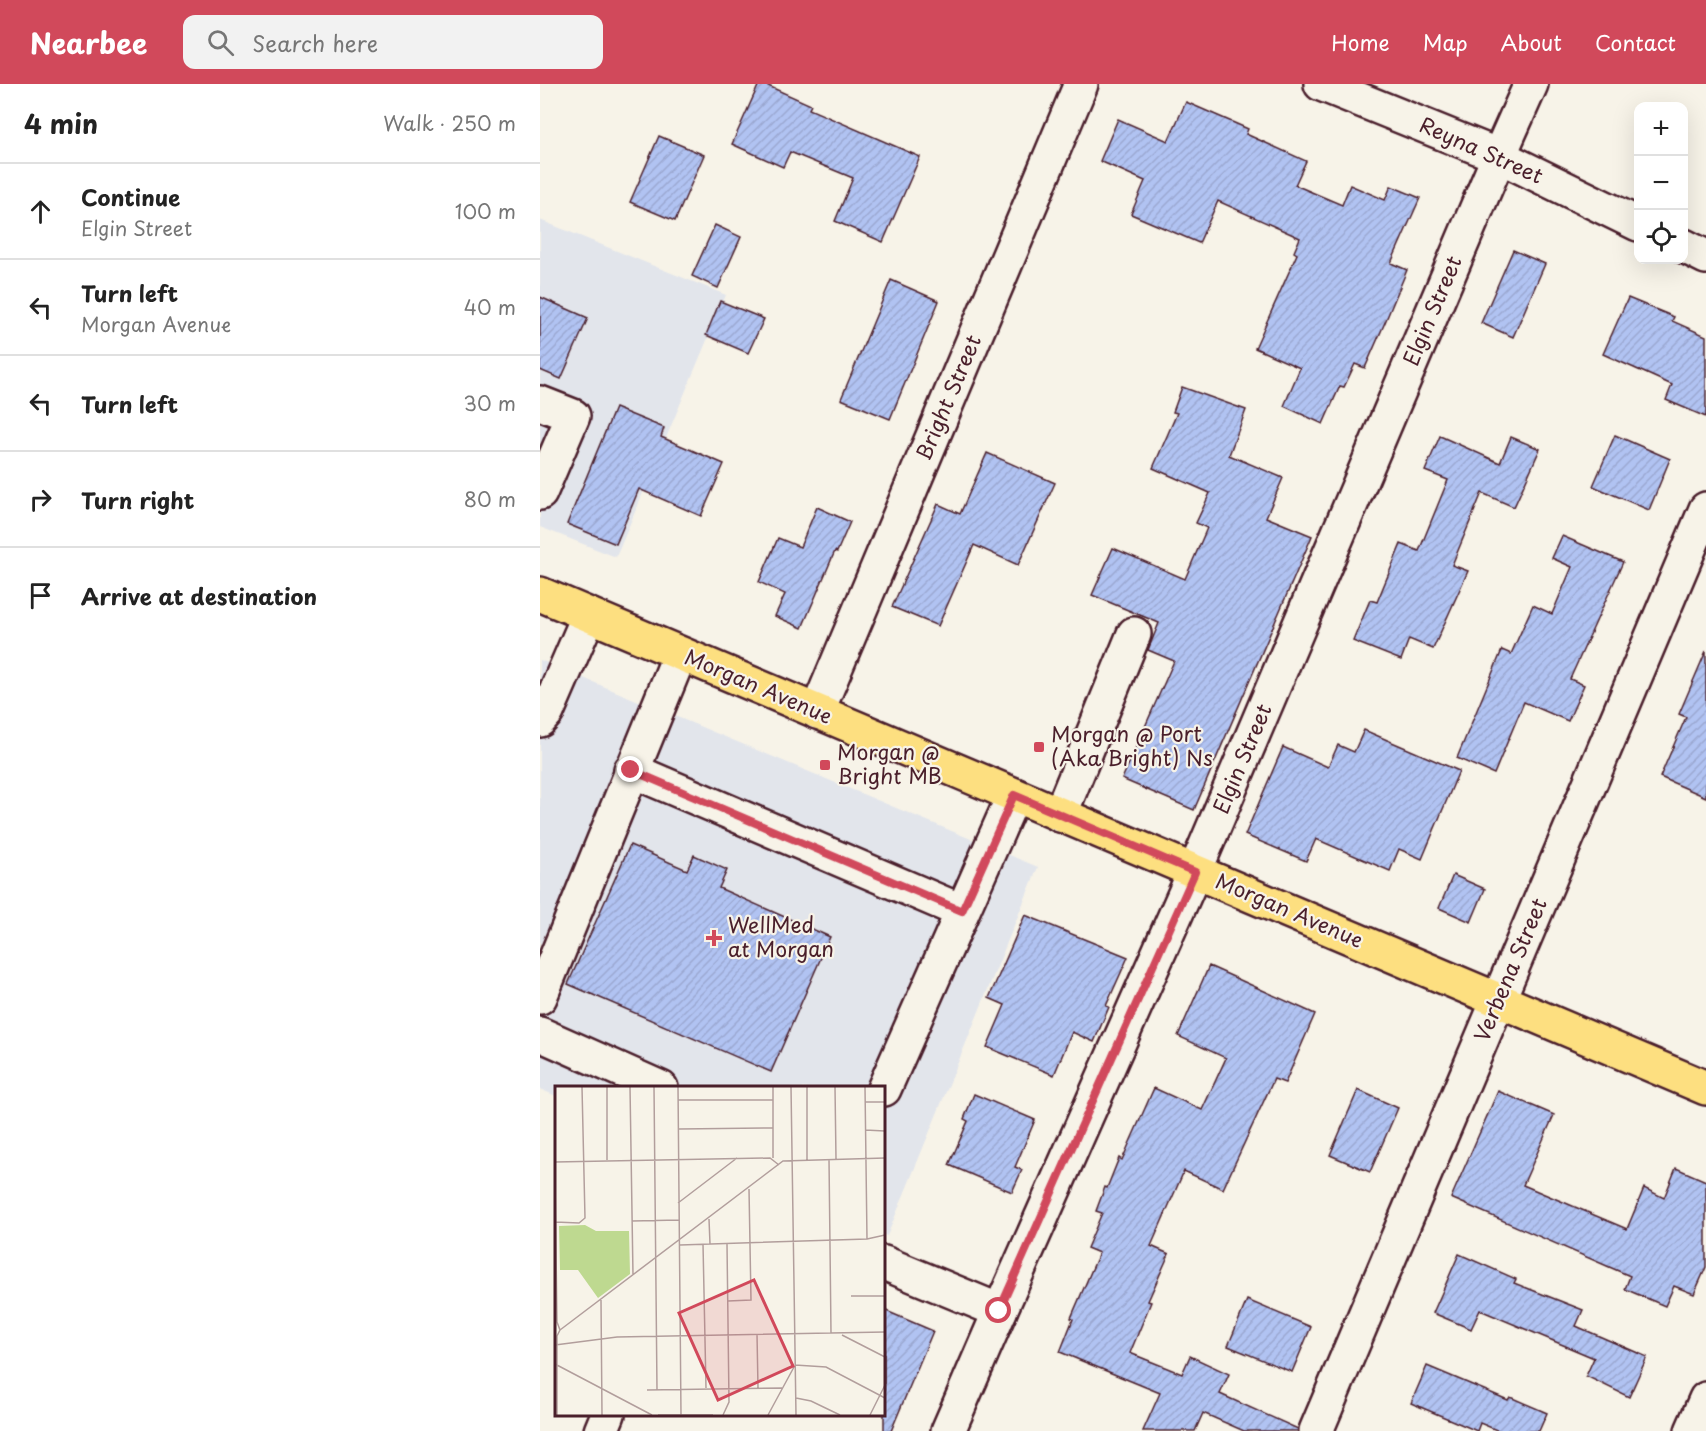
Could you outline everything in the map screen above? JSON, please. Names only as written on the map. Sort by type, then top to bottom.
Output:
[{"type":"main road","name":"Morgan Avenue","points":[[540,594],[1706,1089]]},
{"type":"street","name":"Bright Street","points":[[818,711],[1081,84]]},
{"type":"street","name":"Reyna Street","points":[[1321,84],[1499,156],[1634,222]]},
{"type":"street","name":"Elgin Street","points":[[948,1431],[999,1311],[1195,872],[1531,84]]},
{"type":"street","points":[[1688,248],[1706,257]]},
{"type":"street","points":[[540,403],[573,416],[547,458],[540,493]]},
{"type":"street","name":"Verbena Street","points":[[1316,1431],[1706,509]]},
{"type":"street","points":[[540,720],[548,712],[590,615]]},
{"type":"street","points":[[1060,815],[1134,634]]},
{"type":"street","points":[[540,997],[680,654]]},
{"type":"street","points":[[631,770],[962,911]]},
{"type":"street","points":[[885,1087],[1014,795]]},
{"type":"street","points":[[540,1034],[657,1086]]},
{"type":"street","points":[[885,1263],[999,1311]]},
{"type":"street","points":[[1692,1431],[1706,1400]]},
{"type":"street","points":[[601,1431],[607,1416]]},
{"type":"shaded area","points":[[540,220],[726,295],[616,557],[540,527]]},
{"type":"shaded area","points":[[540,660],[1038,867],[887,1236],[885,1235],[885,1086],[555,1086],[555,1096],[540,1089]]},
{"type":"building","points":[[759,84],[764,84],[811,105],[809,109],[920,157],[883,242],[835,221],[853,178],[790,152],[783,167],[732,144]]},
{"type":"building","points":[[1186,102],[1248,129],[1246,134],[1306,161],[1295,185],[1342,205],[1350,185],[1385,200],[1391,186],[1420,198],[1391,263],[1407,270],[1386,320],[1365,368],[1355,364],[1344,387],[1340,386],[1323,424],[1284,406],[1300,368],[1255,348],[1297,254],[1294,252],[1300,238],[1218,201],[1199,243],[1131,214],[1145,181],[1100,161],[1118,119],[1168,141]]},
{"type":"building","points":[[659,136],[704,155],[675,221],[630,202]]},
{"type":"building","points":[[715,225],[741,237],[718,288],[692,276]]},
{"type":"building","points":[[1513,250],[1545,264],[1513,337],[1481,323]]},
{"type":"building","points":[[891,280],[939,301],[890,419],[841,399]]},
{"type":"building","points":[[540,297],[588,318],[561,379],[540,370]]},
{"type":"building","points":[[1628,298],[1674,317],[1672,321],[1706,336],[1706,417],[1666,400],[1672,385],[1603,354]]},
{"type":"building","points":[[720,301],[764,319],[748,353],[706,335]]},
{"type":"building","points":[[1182,387],[1246,410],[1229,455],[1283,478],[1266,517],[1312,536],[1194,810],[1122,779],[1174,661],[1148,650],[1159,623],[1092,595],[1113,548],[1185,579],[1207,528],[1196,523],[1210,493],[1153,468],[1177,413],[1173,412]]},
{"type":"building","points":[[615,408],[664,428],[661,437],[724,464],[701,516],[639,489],[616,544],[567,524]]},
{"type":"building","points":[[1615,435],[1670,459],[1649,510],[1593,486]]},
{"type":"building","points":[[1440,436],[1500,463],[1511,437],[1540,449],[1514,507],[1482,493],[1452,565],[1468,571],[1433,649],[1409,639],[1401,660],[1353,641],[1370,600],[1377,602],[1401,544],[1419,551],[1448,480],[1425,471]]},
{"type":"building","points":[[987,453],[1055,483],[1018,565],[974,545],[938,626],[892,607],[938,504],[960,514]]},
{"type":"building","points":[[817,507],[850,522],[802,628],[775,616],[785,594],[759,582],[778,538],[800,547]]},
{"type":"building","points":[[1562,536],[1623,562],[1570,679],[1584,685],[1568,721],[1524,702],[1494,774],[1457,758],[1502,650],[1511,654],[1533,605],[1552,614],[1572,567],[1552,558]]},
{"type":"building","points":[[1706,651],[1706,797],[1660,777],[1686,717],[1679,714]]},
{"type":"building","points":[[1364,730],[1459,771],[1422,859],[1399,849],[1390,871],[1316,839],[1306,861],[1245,835],[1283,747],[1328,767],[1338,745],[1354,752]]},
{"type":"building","points":[[630,845],[687,870],[694,855],[727,870],[719,888],[830,937],[771,1072],[568,984]]},
{"type":"building","points":[[1453,875],[1485,889],[1471,922],[1439,908]]},
{"type":"building","points":[[1025,915],[1128,957],[1106,1006],[1109,1007],[1094,1042],[1072,1032],[1054,1075],[987,1047],[1005,1005],[989,998]]},
{"type":"building","points":[[1209,966],[1315,1014],[1285,1083],[1274,1079],[1223,1189],[1184,1171],[1151,1246],[1169,1254],[1148,1301],[1151,1302],[1130,1353],[1182,1374],[1190,1356],[1229,1374],[1220,1394],[1298,1429],[1298,1431],[1244,1431],[1203,1413],[1195,1431],[1143,1431],[1160,1393],[1060,1352],[1073,1319],[1071,1318],[1099,1253],[1087,1248],[1102,1213],[1096,1211],[1105,1187],[1107,1188],[1119,1158],[1122,1160],[1154,1088],[1202,1110],[1226,1058],[1178,1036]]},
{"type":"building","points":[[1358,1090],[1398,1108],[1370,1172],[1330,1155]]},
{"type":"building","points":[[1498,1091],[1554,1115],[1523,1185],[1627,1229],[1644,1188],[1664,1198],[1676,1168],[1706,1181],[1706,1267],[1694,1294],[1674,1286],[1665,1306],[1625,1289],[1630,1276],[1451,1198]]},
{"type":"building","points":[[974,1094],[1035,1120],[1015,1167],[1022,1170],[1012,1192],[949,1165],[968,1121],[964,1119]]},
{"type":"building","points":[[1459,1254],[1516,1279],[1514,1283],[1583,1310],[1576,1326],[1647,1357],[1629,1397],[1586,1376],[1594,1358],[1480,1310],[1471,1329],[1433,1313]]},
{"type":"building","points":[[1247,1300],[1311,1327],[1292,1372],[1228,1346]]},
{"type":"building","points":[[885,1310],[933,1331],[891,1431],[884,1431]]},
{"type":"building","points":[[1427,1366],[1508,1400],[1510,1397],[1547,1413],[1539,1431],[1499,1431],[1480,1423],[1477,1431],[1411,1403]]},
{"type":"place","name":"Morgan @ Port (Aka Bright) Ns","points":[[1039,747]]},
{"type":"place","name":"Morgan @ Bright MB","points":[[825,765]]},
{"type":"place","name":"WellMed at Morgan","points":[[714,938]]},
{"type":"route","points":[[631,770],[962,911],[1014,795],[1195,872],[999,1311]]}]
